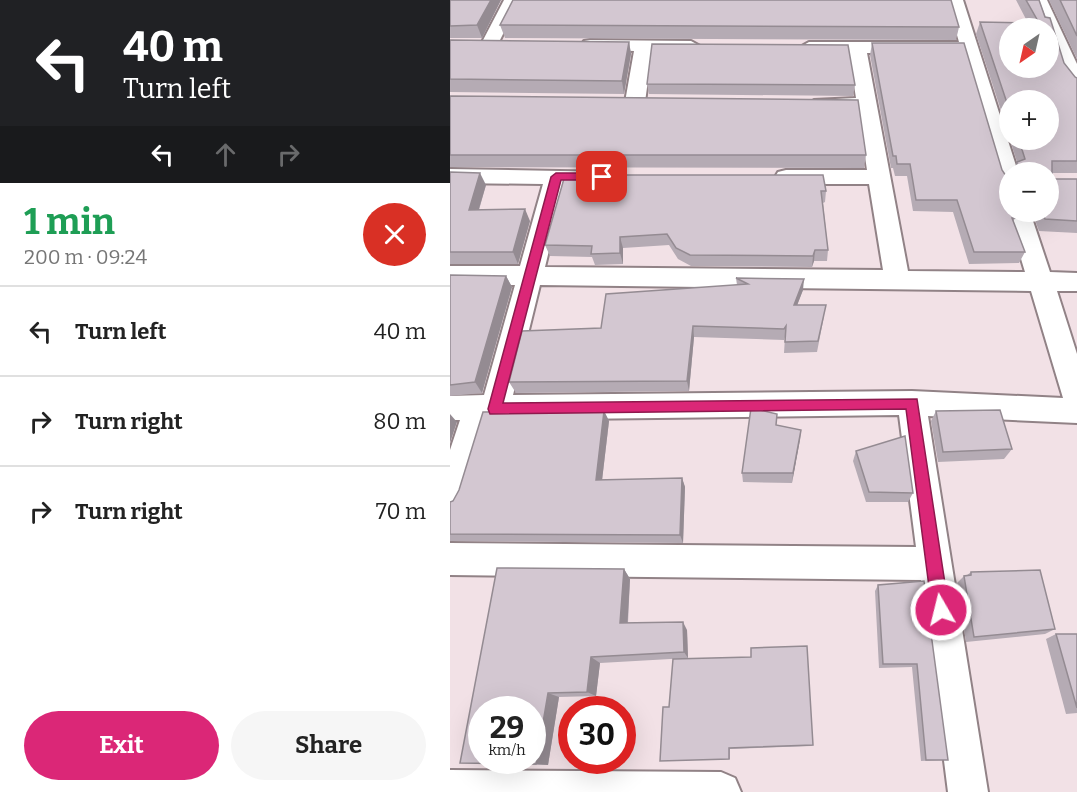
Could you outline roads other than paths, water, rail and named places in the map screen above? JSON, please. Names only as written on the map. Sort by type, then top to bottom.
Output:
[{"type":"street","points":[[512,0],[481,44],[513,44]]},
{"type":"street","points":[[955,0],[1004,162]]},
{"type":"street","points":[[1039,0],[1047,18]]},
{"type":"street","points":[[1059,42],[1077,43]]},
{"type":"street","points":[[1059,44],[1077,85]]},
{"type":"street","points":[[573,45],[715,46]]},
{"type":"street","points":[[635,102],[644,46]]},
{"type":"street","points":[[786,47],[969,48]]},
{"type":"street","points":[[857,48],[897,280]]},
{"type":"street","points":[[612,102],[658,102]]},
{"type":"street","points":[[797,103],[867,104]]},
{"type":"street","points":[[450,176],[628,177]]},
{"type":"street","points":[[450,497],[474,409],[532,276],[556,177]]},
{"type":"street","points":[[760,177],[879,177]]},
{"type":"street","points":[[1022,222],[1077,397]]},
{"type":"street","points":[[451,278],[532,276],[1077,282]]},
{"type":"street","points":[[474,409],[912,403],[1077,411]]},
{"type":"street","points":[[912,403],[968,792]]},
{"type":"street","points":[[450,559],[934,564]]},
{"type":"street","points":[[450,790],[721,792]]}]
